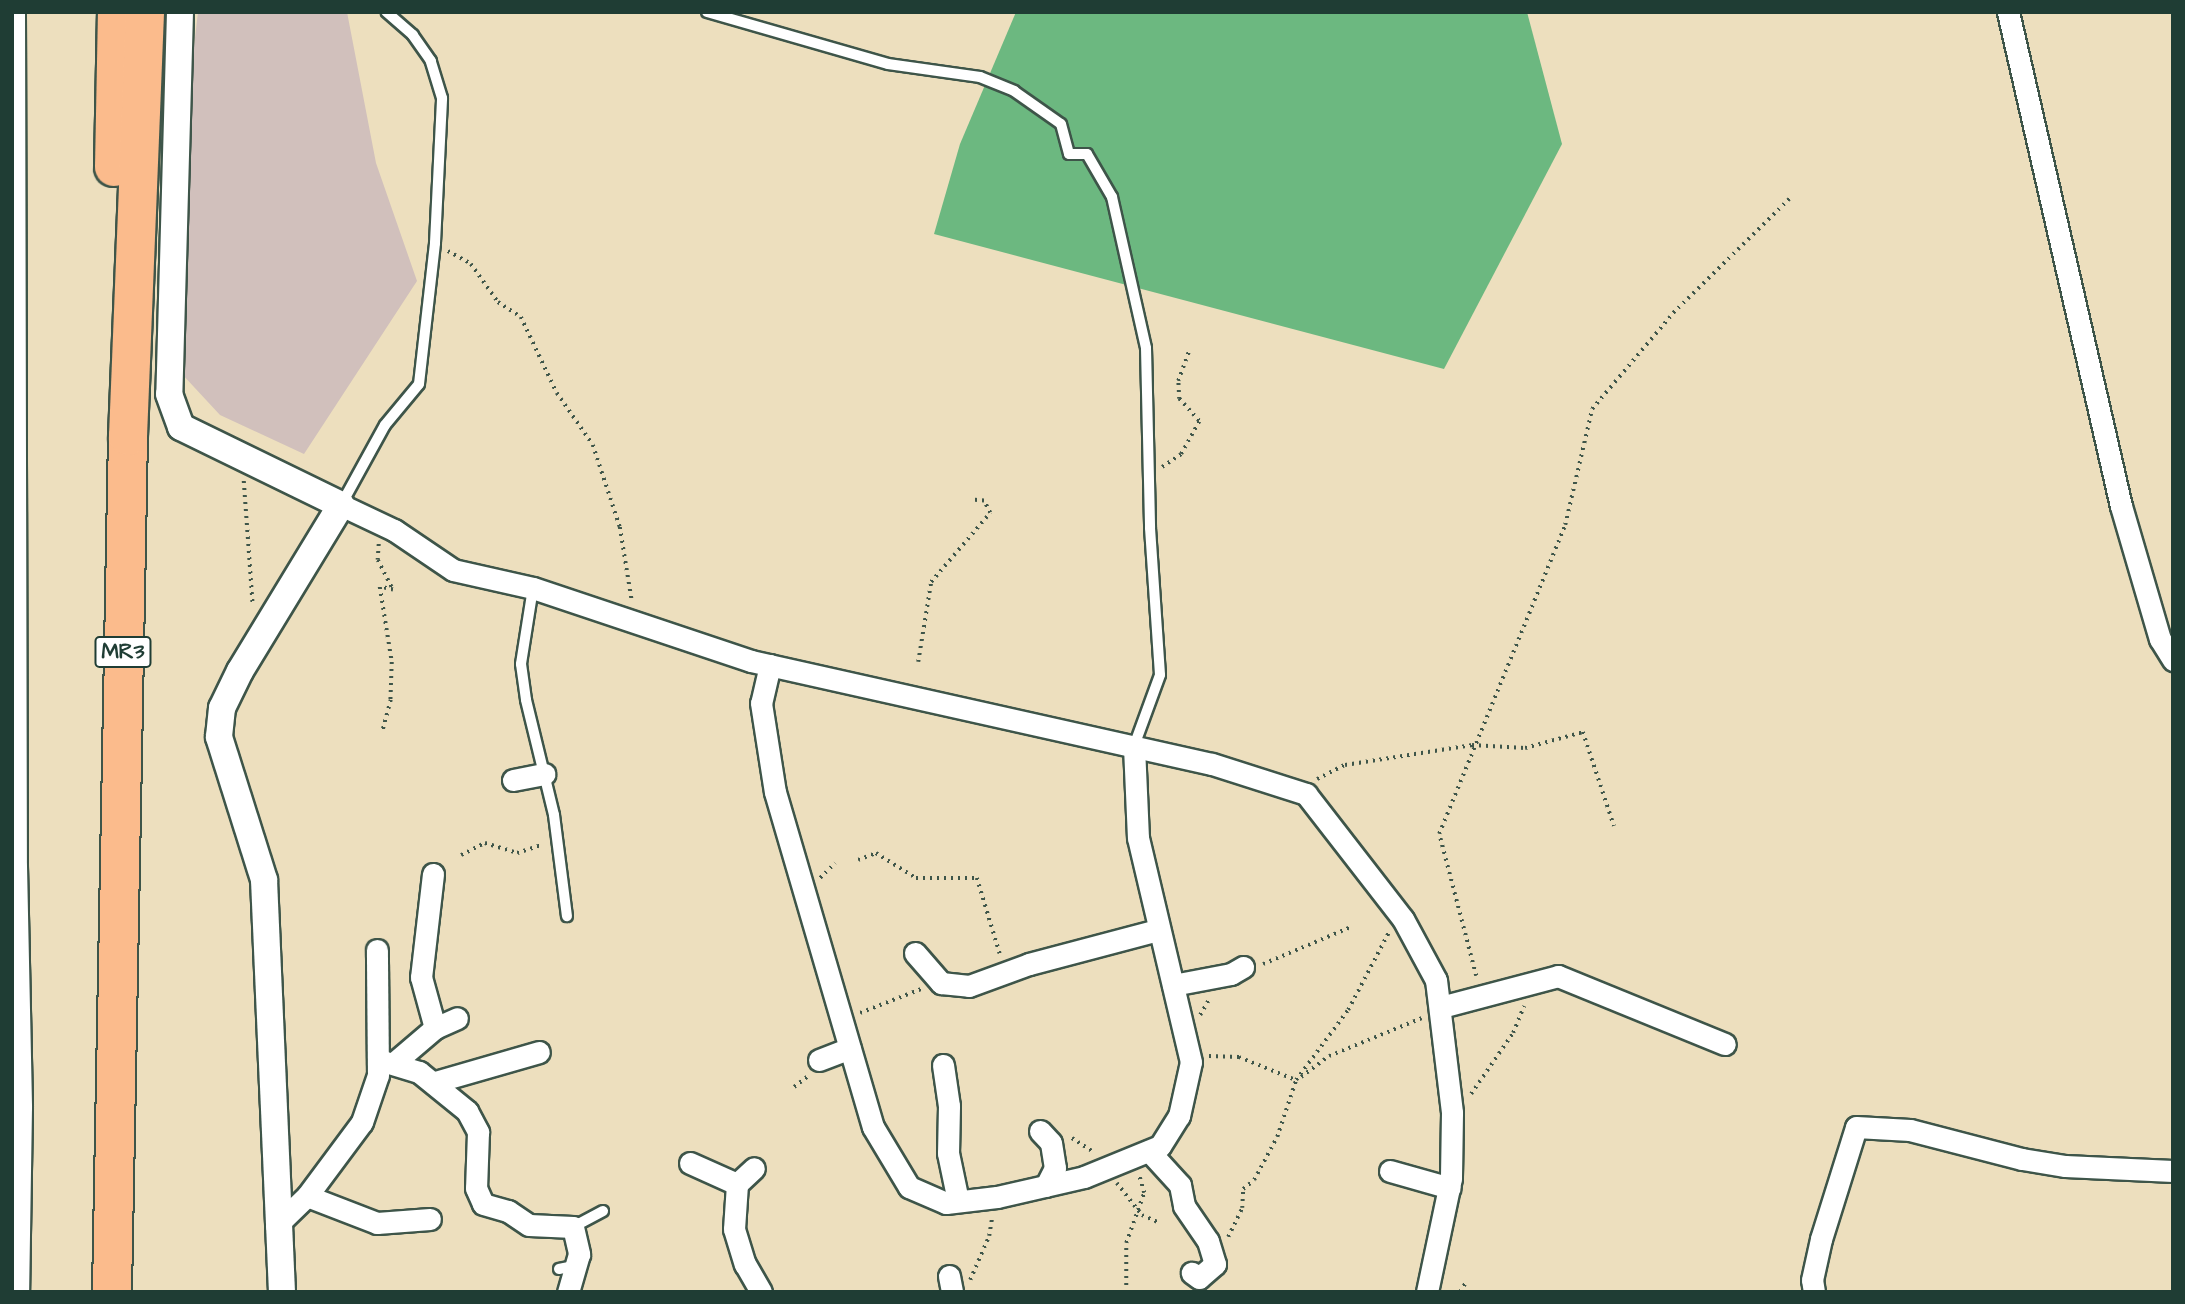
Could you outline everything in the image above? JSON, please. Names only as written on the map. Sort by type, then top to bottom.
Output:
[{"type":"highway","name":"MR3","points":[[87,1292],[100,551],[117,12]]},
{"type":"highway","name":"MR3","points":[[112,1292],[128,436],[145,12]]},
{"type":"street","points":[[14,12],[18,1292]]},
{"type":"street","points":[[180,12],[169,394],[181,427],[380,523],[453,570],[533,588],[770,665],[1212,764],[1306,794],[1403,919],[1436,981],[1452,1113],[1450,1188],[1427,1292]]},
{"type":"street","points":[[2008,12],[2121,506],[2160,639],[2173,660]]},
{"type":"street","points":[[282,1292],[276,1226],[264,880],[219,737],[222,708],[258,639],[341,505]]},
{"type":"street","points":[[770,665],[761,702],[775,792],[873,1127],[909,1186],[946,1203],[976,1195],[1046,1186],[1105,1169],[1160,1146],[1179,1116],[1191,1062],[1138,838],[1134,746]]},
{"type":"street","points":[[513,780],[544,774]]},
{"type":"street","points":[[433,874],[421,977],[435,1028]]},
{"type":"street","points":[[915,953],[939,981],[969,986],[1009,971],[1158,930]]},
{"type":"street","points":[[276,1226],[307,1196],[362,1122],[387,1061],[377,950]]},
{"type":"street","points":[[1173,985],[1234,971]]},
{"type":"street","points":[[1441,1013],[1480,995],[1558,976],[1725,1044]]},
{"type":"street","points":[[387,1061],[435,1028],[457,1018]]},
{"type":"street","points":[[819,1060],[850,1048]]},
{"type":"street","points":[[435,1083],[540,1052]]},
{"type":"street","points":[[387,1061],[435,1083],[467,1111],[478,1132],[476,1188],[483,1204],[508,1211],[529,1226],[573,1227],[579,1254],[566,1268],[568,1292]]},
{"type":"street","points":[[943,1065],[949,1106],[948,1153],[976,1195]]},
{"type":"street","points":[[1814,1292],[1812,1280],[1821,1239],[1856,1127],[1910,1130],[2022,1160],[2065,1166],[2173,1171]]},
{"type":"street","points":[[1040,1132],[1051,1143],[1055,1168],[1046,1186]]},
{"type":"street","points":[[1141,1154],[1180,1185],[1184,1206],[1213,1255],[1215,1264],[1199,1278],[1192,1273]]},
{"type":"street","points":[[690,1163],[737,1184]]},
{"type":"street","points":[[754,1168],[737,1184],[734,1229],[744,1264],[761,1292]]},
{"type":"street","points":[[1390,1171],[1450,1188]]},
{"type":"street","points":[[307,1196],[377,1223],[430,1219]]},
{"type":"lane","points":[[341,505],[385,425],[419,384],[435,243],[442,98],[431,61],[413,35],[387,12]]},
{"type":"lane","points":[[707,12],[888,64],[980,76],[1014,91],[1061,124],[1069,154],[1087,154],[1112,197],[1146,348],[1152,474],[1150,528],[1160,675],[1134,746]]},
{"type":"lane","points":[[533,588],[522,664],[558,840],[567,916]]},
{"type":"lane","points":[[573,1227],[603,1211]]},
{"type":"path","points":[[1480,995],[1439,834],[1472,745],[1565,525],[1592,409],[1673,313],[1792,196]]},
{"type":"path","points":[[435,243],[471,264],[498,302],[521,317],[557,393],[593,445],[620,527],[634,622]]},
{"type":"path","points":[[1152,474],[1181,454],[1199,421],[1179,398],[1178,381],[1189,351]]},
{"type":"path","points":[[241,454],[249,580],[258,639]]},
{"type":"path","points":[[918,662],[931,582],[990,513],[984,501],[972,500]]},
{"type":"path","points":[[380,523],[378,561],[393,590],[380,587],[392,662],[391,700],[382,733]]},
{"type":"path","points":[[1294,790],[1345,765],[1472,745],[1525,748],[1583,732],[1614,826]]},
{"type":"path","points":[[461,855],[485,843],[517,853],[558,840]]},
{"type":"path","points":[[858,860],[876,853],[916,878],[977,878],[996,943],[1009,971]]},
{"type":"path","points":[[1213,1255],[1227,1239],[1242,1208],[1243,1189],[1254,1180],[1277,1137],[1296,1080],[1348,1010],[1378,946],[1403,919]]},
{"type":"path","points":[[1184,1032],[1234,971],[1270,962],[1351,927]]},
{"type":"path","points":[[1452,1113],[1477,1088],[1513,1033],[1534,980]]},
{"type":"path","points":[[842,1020],[939,981]]},
{"type":"path","points":[[1296,1080],[1329,1056],[1377,1033],[1441,1013]]},
{"type":"path","points":[[1191,1062],[1217,1053],[1239,1057],[1296,1080]]},
{"type":"path","points":[[1066,1135],[1093,1150],[1138,1211],[1160,1223]]},
{"type":"path","points":[[1126,1292],[1126,1243],[1144,1192],[1141,1154]]},
{"type":"path","points":[[955,1284],[975,1277],[989,1236],[976,1195]]},
{"type":"path","points":[[1460,1292],[1465,1282]]},
{"type":"shaded area","points":[[198,12],[347,12],[376,163],[417,281],[304,454],[220,415],[168,359],[178,184]]},
{"type":"green space","points":[[1016,12],[1527,12],[1562,144],[1444,369],[934,234],[960,144]]}]
